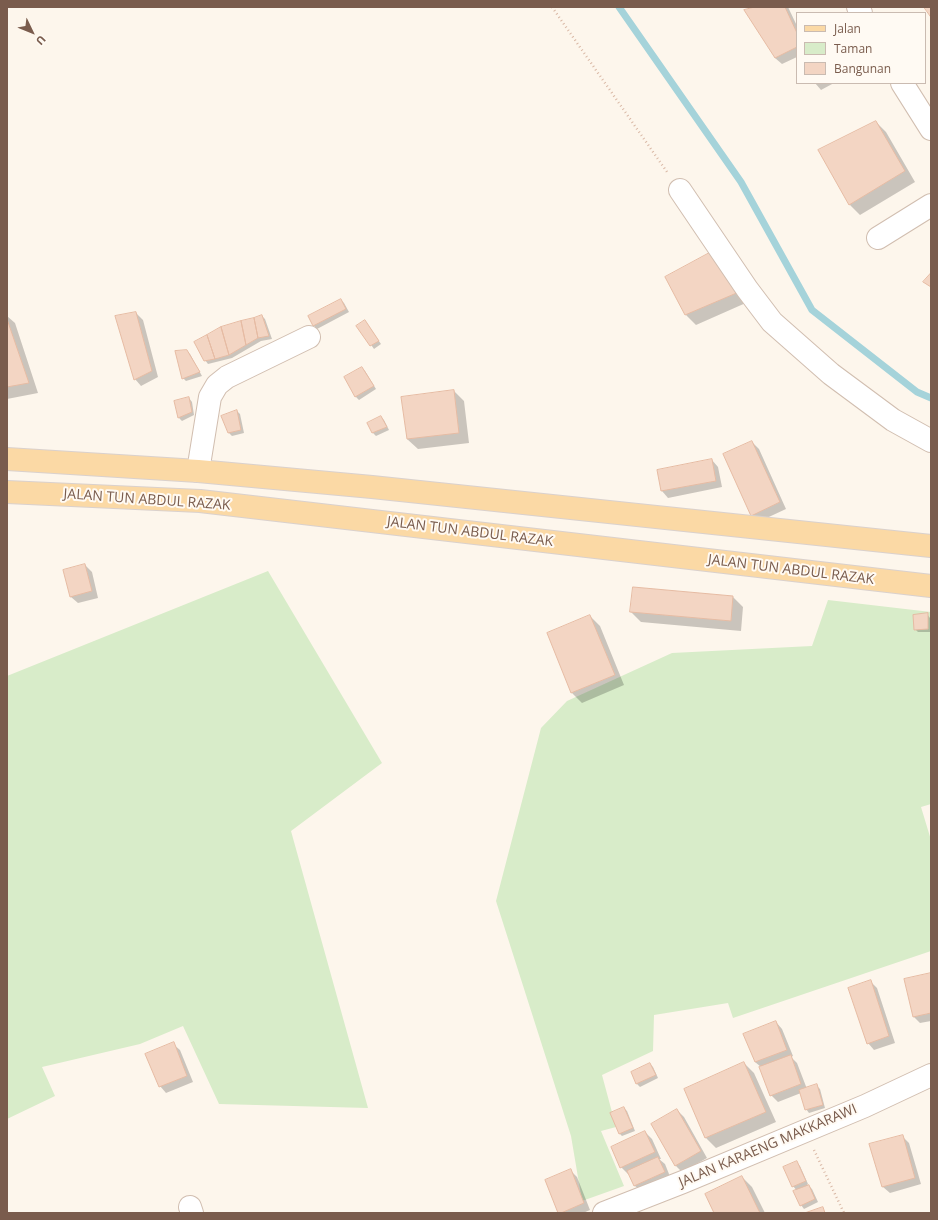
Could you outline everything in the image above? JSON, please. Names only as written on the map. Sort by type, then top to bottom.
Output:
[{"type":"main road","points":[[7,459],[198,471],[388,489],[931,546]]},
{"type":"main road","name":"JALAN TUN ABDUL RAZAK","points":[[7,492],[200,501],[931,586]]},
{"type":"street","points":[[903,84],[931,129]]},
{"type":"street","points":[[680,190],[747,289],[772,322],[830,374],[894,420],[931,441]]},
{"type":"street","points":[[878,238],[931,205]]},
{"type":"street","points":[[198,471],[210,397],[217,385],[227,377],[309,337]]},
{"type":"street","name":"JALAN KARAENG MAKKARAWI","points":[[604,1213],[683,1182],[864,1106],[931,1075]]},
{"type":"path","points":[[552,7],[680,190]]},
{"type":"path","points":[[804,1130],[844,1213]]},
{"type":"green space","points":[[268,571],[382,763],[291,831],[368,1108],[219,1104],[183,1026],[140,1044],[42,1067],[55,1096],[7,1119],[7,676]]},
{"type":"green space","points":[[828,600],[931,612],[931,804],[921,807],[931,840],[931,951],[733,1018],[728,1003],[654,1015],[653,1051],[602,1075],[616,1127],[601,1131],[624,1186],[582,1201],[571,1136],[496,901],[541,728],[567,701],[672,653],[812,646]]},
{"type":"building","points":[[755,7],[785,7],[796,31],[796,48],[775,58],[744,10]]},
{"type":"building","points":[[924,7],[931,7],[931,17]]},
{"type":"building","points":[[876,121],[905,171],[849,205],[818,150]]},
{"type":"building","points":[[715,250],[739,292],[685,315],[665,277]]},
{"type":"building","points":[[931,273],[931,287],[923,282]]},
{"type":"building","points":[[341,299],[346,309],[313,326],[308,316]]},
{"type":"building","points":[[136,312],[152,371],[134,380],[115,316]]},
{"type":"building","points":[[262,315],[269,336],[258,338],[254,318]]},
{"type":"building","points":[[254,318],[258,338],[246,345],[241,321]]},
{"type":"building","points":[[7,319],[29,383],[7,387]]},
{"type":"building","points":[[365,320],[379,341],[370,346],[356,326]]},
{"type":"building","points":[[241,321],[246,345],[229,355],[221,327]]},
{"type":"building","points":[[221,327],[229,355],[215,359],[207,335]]},
{"type":"building","points":[[207,335],[215,359],[204,361],[194,342]]},
{"type":"building","points":[[187,350],[200,372],[182,379],[175,351]]},
{"type":"building","points":[[362,367],[374,386],[355,397],[344,377]]},
{"type":"building","points":[[454,390],[459,433],[407,439],[401,397]]},
{"type":"building","points":[[189,397],[192,412],[178,418],[174,401]]},
{"type":"building","points":[[237,410],[241,430],[228,433],[221,416]]},
{"type":"building","points":[[381,416],[387,427],[372,433],[367,423]]},
{"type":"building","points":[[752,441],[780,502],[751,516],[723,454]]},
{"type":"building","points":[[712,459],[716,481],[661,491],[657,470]]},
{"type":"building","points":[[85,564],[92,591],[70,597],[63,570]]},
{"type":"building","points":[[633,587],[733,596],[731,621],[630,612]]},
{"type":"building","points":[[928,613],[928,629],[914,630],[913,615]]},
{"type":"building","points":[[590,615],[615,675],[571,693],[547,633]]},
{"type":"building","points":[[931,973],[931,1013],[913,1017],[904,979]]},
{"type":"building","points":[[871,980],[889,1036],[867,1044],[848,988]]},
{"type":"building","points":[[776,1021],[787,1050],[755,1062],[743,1034]]},
{"type":"building","points":[[174,1042],[187,1076],[159,1087],[145,1054]]},
{"type":"building","points":[[791,1055],[801,1084],[770,1096],[759,1067]]},
{"type":"building","points":[[744,1062],[766,1112],[705,1138],[684,1089]]},
{"type":"building","points":[[650,1063],[656,1075],[636,1084],[631,1072]]},
{"type":"building","points":[[817,1084],[823,1105],[805,1110],[799,1090]]},
{"type":"building","points":[[624,1107],[633,1128],[619,1134],[610,1113]]},
{"type":"building","points":[[677,1109],[701,1151],[675,1166],[651,1124]]},
{"type":"building","points":[[645,1131],[655,1152],[620,1168],[611,1147]]},
{"type":"building","points":[[903,1135],[915,1178],[882,1187],[869,1144]]},
{"type":"building","points":[[658,1157],[665,1172],[634,1186],[627,1171]]},
{"type":"building","points":[[797,1161],[806,1181],[792,1187],[783,1167]]},
{"type":"building","points":[[571,1169],[584,1203],[558,1213],[545,1180]]},
{"type":"building","points":[[742,1176],[760,1213],[714,1213],[705,1194]]},
{"type":"building","points":[[809,1185],[815,1199],[800,1206],[793,1191]]},
{"type":"building","points":[[823,1207],[825,1213],[805,1213]]},
{"type":"waterway","points":[[619,7],[741,182],[812,310],[917,392],[931,398]]}]
